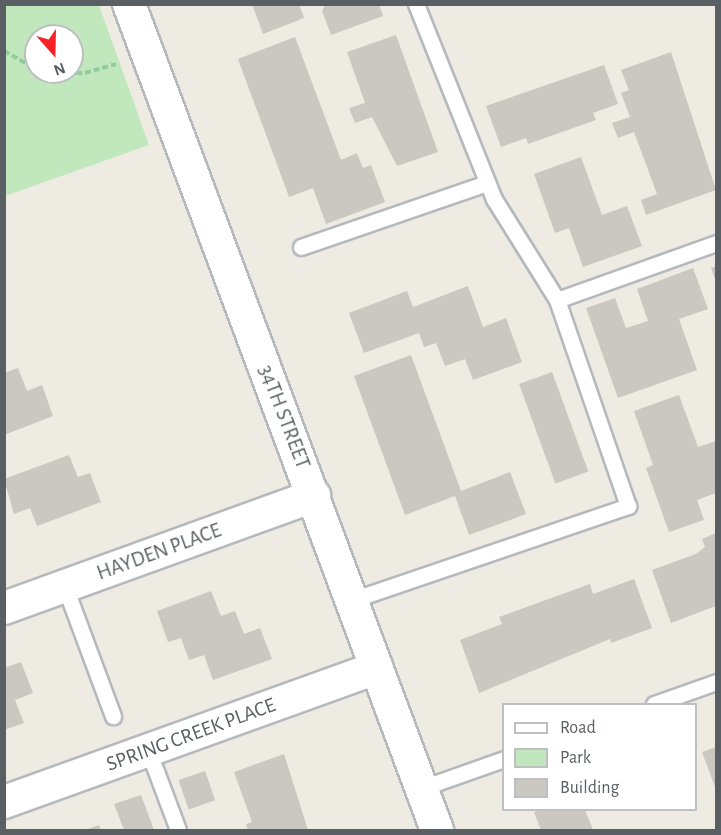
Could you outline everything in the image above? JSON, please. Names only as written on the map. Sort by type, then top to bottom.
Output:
[{"type":"street","name":"34TH STREET","points":[[129,4],[437,831]]},
{"type":"street","name":"HAYDEN PLACE","points":[[4,608],[314,496]]},
{"type":"street","name":"SPRING CREEK PLACE","points":[[4,802],[377,668]]},
{"type":"lane","points":[[352,600],[628,506],[556,300],[487,183],[416,4]]},
{"type":"lane","points":[[301,247],[487,183]]},
{"type":"lane","points":[[556,300],[717,243]]},
{"type":"lane","points":[[65,587],[113,716]]},
{"type":"lane","points":[[659,703],[717,682]]},
{"type":"lane","points":[[148,750],[178,831]]},
{"type":"lane","points":[[422,788],[502,760]]},
{"type":"path","points":[[4,51],[24,62]]},
{"type":"path","points":[[84,73],[148,54]]},
{"type":"green space","points":[[4,5],[99,5],[149,145],[5,196]]},
{"type":"building","points":[[252,4],[299,4],[304,18],[263,34]]},
{"type":"building","points":[[326,4],[379,4],[383,16],[331,35],[322,11]]},
{"type":"building","points":[[396,35],[438,152],[397,166],[372,117],[355,123],[349,108],[365,103],[347,52]]},
{"type":"building","points":[[295,37],[341,160],[357,153],[363,168],[371,165],[385,202],[326,224],[313,188],[289,197],[238,59]]},
{"type":"building","points":[[671,52],[716,190],[646,215],[641,200],[657,194],[634,132],[618,138],[612,123],[630,117],[621,93],[629,90],[621,70]]},
{"type":"building","points":[[604,65],[618,104],[593,113],[596,120],[528,144],[526,138],[501,147],[486,106]]},
{"type":"building","points":[[581,157],[602,215],[627,206],[642,246],[583,267],[569,228],[555,233],[534,174]]},
{"type":"building","points":[[716,266],[716,282],[711,268]]},
{"type":"building","points":[[693,268],[708,309],[679,319],[697,370],[618,398],[586,308],[615,298],[626,328],[648,321],[637,289]]},
{"type":"building","points":[[468,286],[483,327],[506,318],[522,362],[473,380],[465,359],[445,366],[436,343],[424,347],[419,333],[364,353],[349,313],[407,291],[413,307]]},
{"type":"building","points":[[411,355],[461,491],[510,472],[526,514],[469,535],[455,496],[405,515],[354,376]]},
{"type":"building","points":[[18,368],[27,391],[42,385],[53,416],[4,435],[4,373]]},
{"type":"building","points":[[552,372],[588,472],[555,484],[519,384]]},
{"type":"building","points":[[679,395],[698,447],[716,441],[716,493],[697,500],[704,520],[669,532],[646,468],[653,465],[634,411]]},
{"type":"building","points":[[69,455],[78,477],[90,473],[101,502],[37,526],[30,508],[14,514],[4,479]]},
{"type":"building","points":[[716,533],[716,606],[671,623],[652,570],[696,554],[705,547],[702,539]]},
{"type":"building","points":[[634,579],[652,628],[611,643],[610,639],[479,693],[460,640],[502,624],[499,617],[590,584],[593,594]]},
{"type":"building","points":[[211,591],[221,616],[235,611],[244,634],[260,628],[272,659],[213,680],[204,655],[189,660],[181,638],[168,642],[157,611]]},
{"type":"building","points":[[21,662],[33,693],[15,700],[24,723],[4,730],[4,668]]},
{"type":"building","points":[[716,747],[716,790],[702,752]]},
{"type":"building","points":[[284,754],[308,830],[248,830],[246,824],[252,822],[234,772]]},
{"type":"building","points":[[205,771],[215,800],[189,809],[179,780]]},
{"type":"building","points":[[141,795],[154,830],[124,830],[114,804]]},
{"type":"building","points":[[585,811],[593,830],[541,830],[534,812]]},
{"type":"building","points":[[99,825],[101,830],[85,830]]}]
